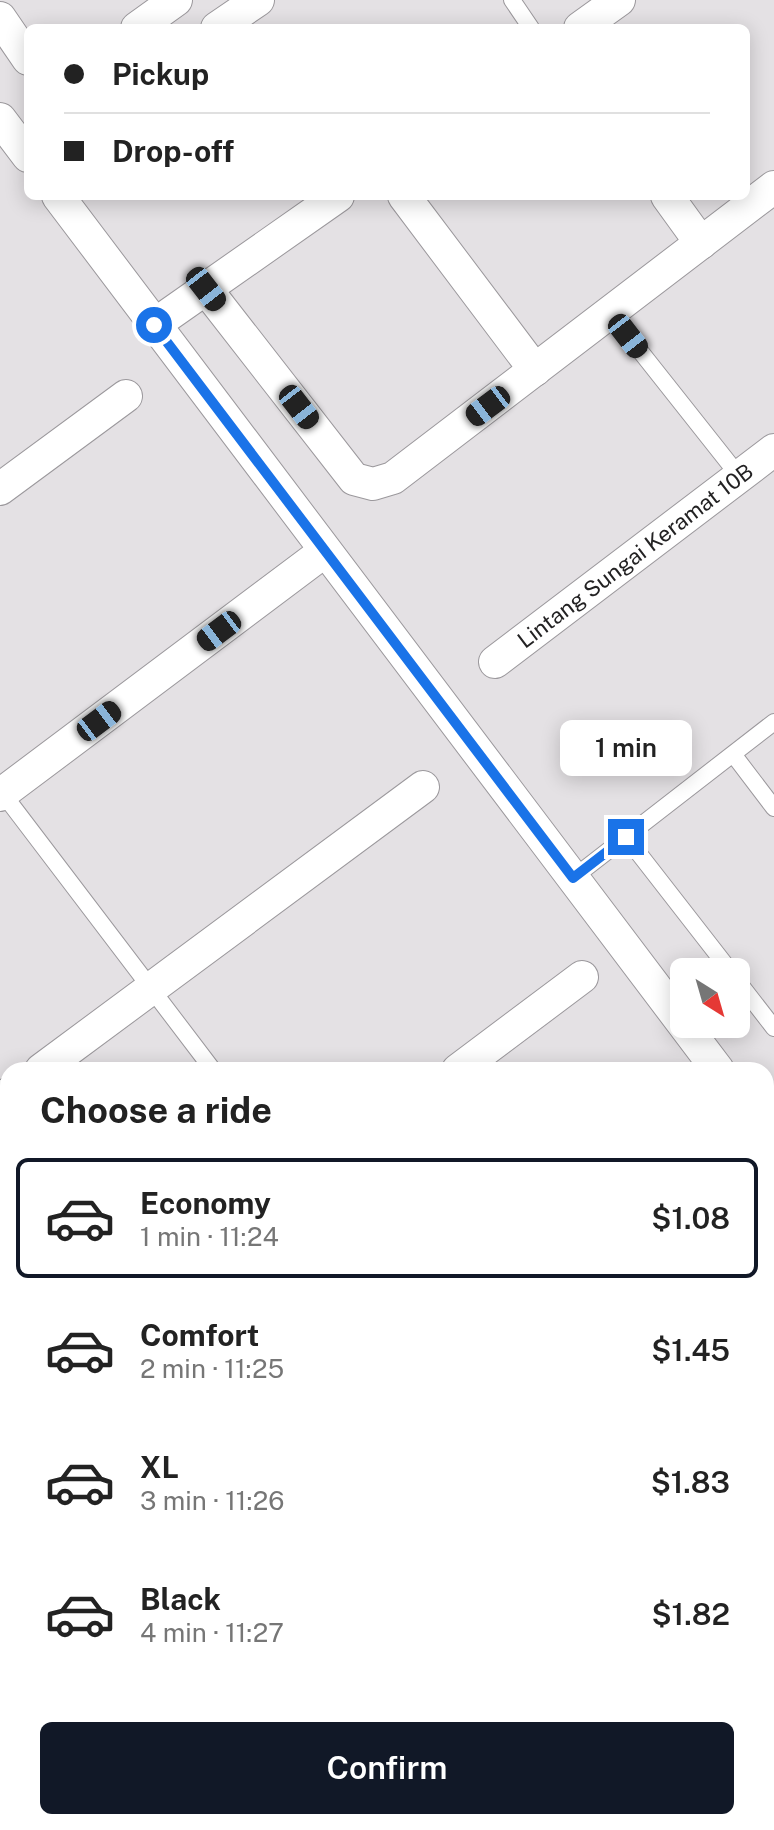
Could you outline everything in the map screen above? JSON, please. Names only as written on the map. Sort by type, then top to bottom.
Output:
[{"type":"street","points":[[143,24],[176,0]]},
{"type":"street","points":[[223,24],[258,0]]},
{"type":"street","points":[[586,24],[619,0]]},
{"type":"street","points":[[0,18],[24,53]]},
{"type":"street","points":[[0,119],[24,151]]},
{"type":"street","points":[[206,289],[354,479],[373,484],[393,478],[774,187]]},
{"type":"street","points":[[61,200],[712,1062]]},
{"type":"street","points":[[154,325],[332,200]]},
{"type":"street","points":[[407,200],[535,370]]},
{"type":"street","points":[[670,200],[701,243]]},
{"type":"street","points":[[0,489],[126,396]]},
{"type":"street","name":"Lintang Sungai Keramat 10B","points":[[495,662],[774,450]]},
{"type":"street","points":[[1,792],[325,551]]},
{"type":"street","points":[[52,1062],[423,787]]},
{"type":"street","points":[[469,1062],[582,977]]},
{"type":"lane","points":[[512,0],[528,24]]},
{"type":"lane","points":[[610,313],[739,476]]},
{"type":"lane","points":[[573,878],[774,722]]},
{"type":"lane","points":[[733,754],[774,808]]},
{"type":"lane","points":[[1,792],[207,1062]]},
{"type":"lane","points":[[626,837],[720,958]]},
{"type":"lane","points":[[750,997],[774,1028]]},
{"type":"route","points":[[154,325],[573,878],[626,837]]}]
